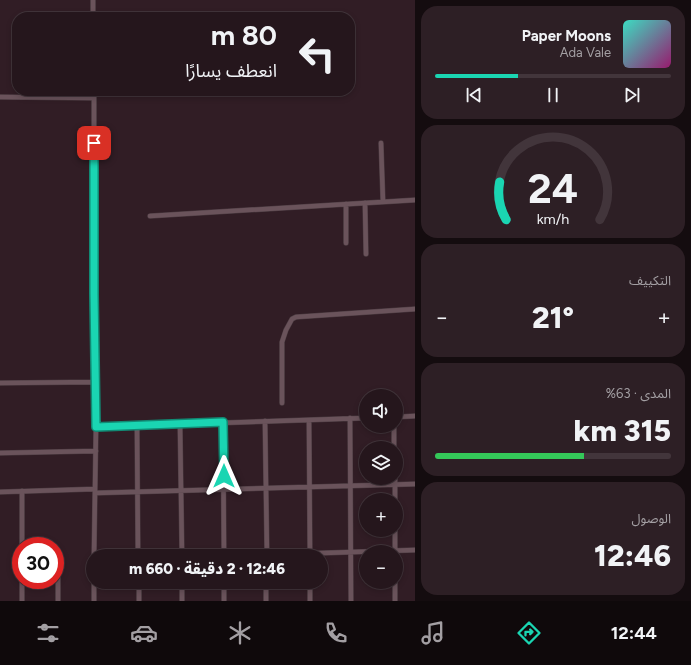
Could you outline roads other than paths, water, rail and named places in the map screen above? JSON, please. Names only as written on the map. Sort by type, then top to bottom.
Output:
[{"type":"street","points":[[94,0],[94,12]]},
{"type":"street","points":[[0,97],[94,98],[96,427],[94,549]]},
{"type":"street","points":[[381,143],[383,202]]},
{"type":"street","points":[[150,216],[415,200]]},
{"type":"street","points":[[366,203],[366,254]]},
{"type":"street","points":[[346,204],[346,242]]},
{"type":"street","points":[[282,403],[282,342],[292,319],[415,309]]},
{"type":"street","points":[[0,383],[95,382]]},
{"type":"street","points":[[403,417],[415,416]]},
{"type":"street","points":[[350,418],[352,552],[351,601]]},
{"type":"street","points":[[96,427],[359,418]]},
{"type":"street","points":[[309,420],[310,549]]},
{"type":"street","points":[[265,421],[267,549]]},
{"type":"street","points":[[223,422],[224,549]]},
{"type":"street","points":[[180,424],[182,549]]},
{"type":"street","points":[[137,425],[138,549]]},
{"type":"street","points":[[0,453],[96,451]]},
{"type":"street","points":[[403,484],[415,484]]},
{"type":"street","points":[[0,492],[138,492],[373,485]]},
{"type":"street","points":[[22,491],[22,537]]},
{"type":"street","points":[[403,551],[415,550]]},
{"type":"street","points":[[328,554],[359,552]]},
{"type":"street","points":[[22,589],[22,601]]},
{"type":"street","points":[[58,589],[58,601]]},
{"type":"street","points":[[94,589],[94,601]]},
{"type":"street","points":[[139,589],[139,601]]},
{"type":"street","points":[[182,589],[182,601]]},
{"type":"street","points":[[224,589],[224,601]]},
{"type":"street","points":[[266,589],[266,601]]},
{"type":"street","points":[[310,589],[310,601]]},
{"type":"street","points":[[395,589],[395,601]]}]
